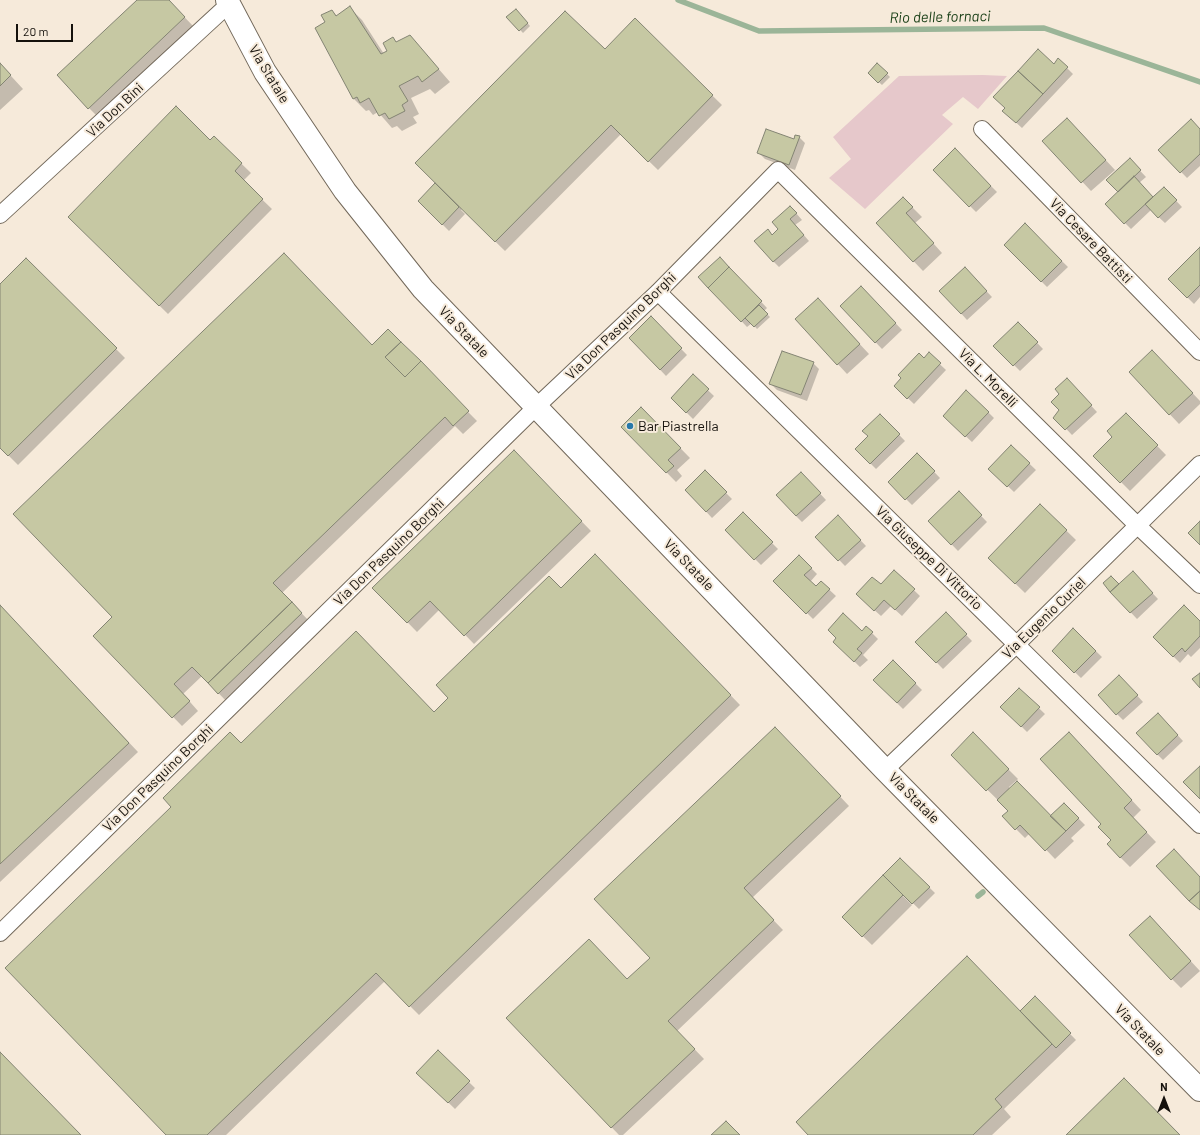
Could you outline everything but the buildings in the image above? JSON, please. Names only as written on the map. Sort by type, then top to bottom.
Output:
[{"type":"main road","name":"Via Statale","points":[[228,2],[265,72],[345,191],[423,289],[885,770],[1200,1090]]},
{"type":"street","name":"Via Don Bini","points":[[0,215],[228,2]]},
{"type":"street","name":"Via Cesare Battisti","points":[[982,129],[1200,352]]},
{"type":"street","name":"Via Don Pasquino Borghi","points":[[0,933],[536,407],[658,292],[778,170]]},
{"type":"street","name":"Via L. Morelli","points":[[778,170],[1138,526],[1200,585]]},
{"type":"street","name":"Via Giuseppe Di Vittorio","points":[[658,292],[1200,825]]},
{"type":"street","name":"Via Eugenio Curiel","points":[[885,770],[1017,644],[1200,464]]},
{"type":"shaded area","points":[[899,76],[1007,76],[978,109],[963,97],[942,115],[953,124],[865,209],[829,178],[851,159],[833,137]]},
{"type":"waterway","name":"Rio delle fornaci","points":[[678,0],[759,31],[1044,28],[1200,82]]},
{"type":"waterway","points":[[978,896],[983,892]]},
{"type":"place","name":"Bar Piastrella","points":[[630,426]]}]
